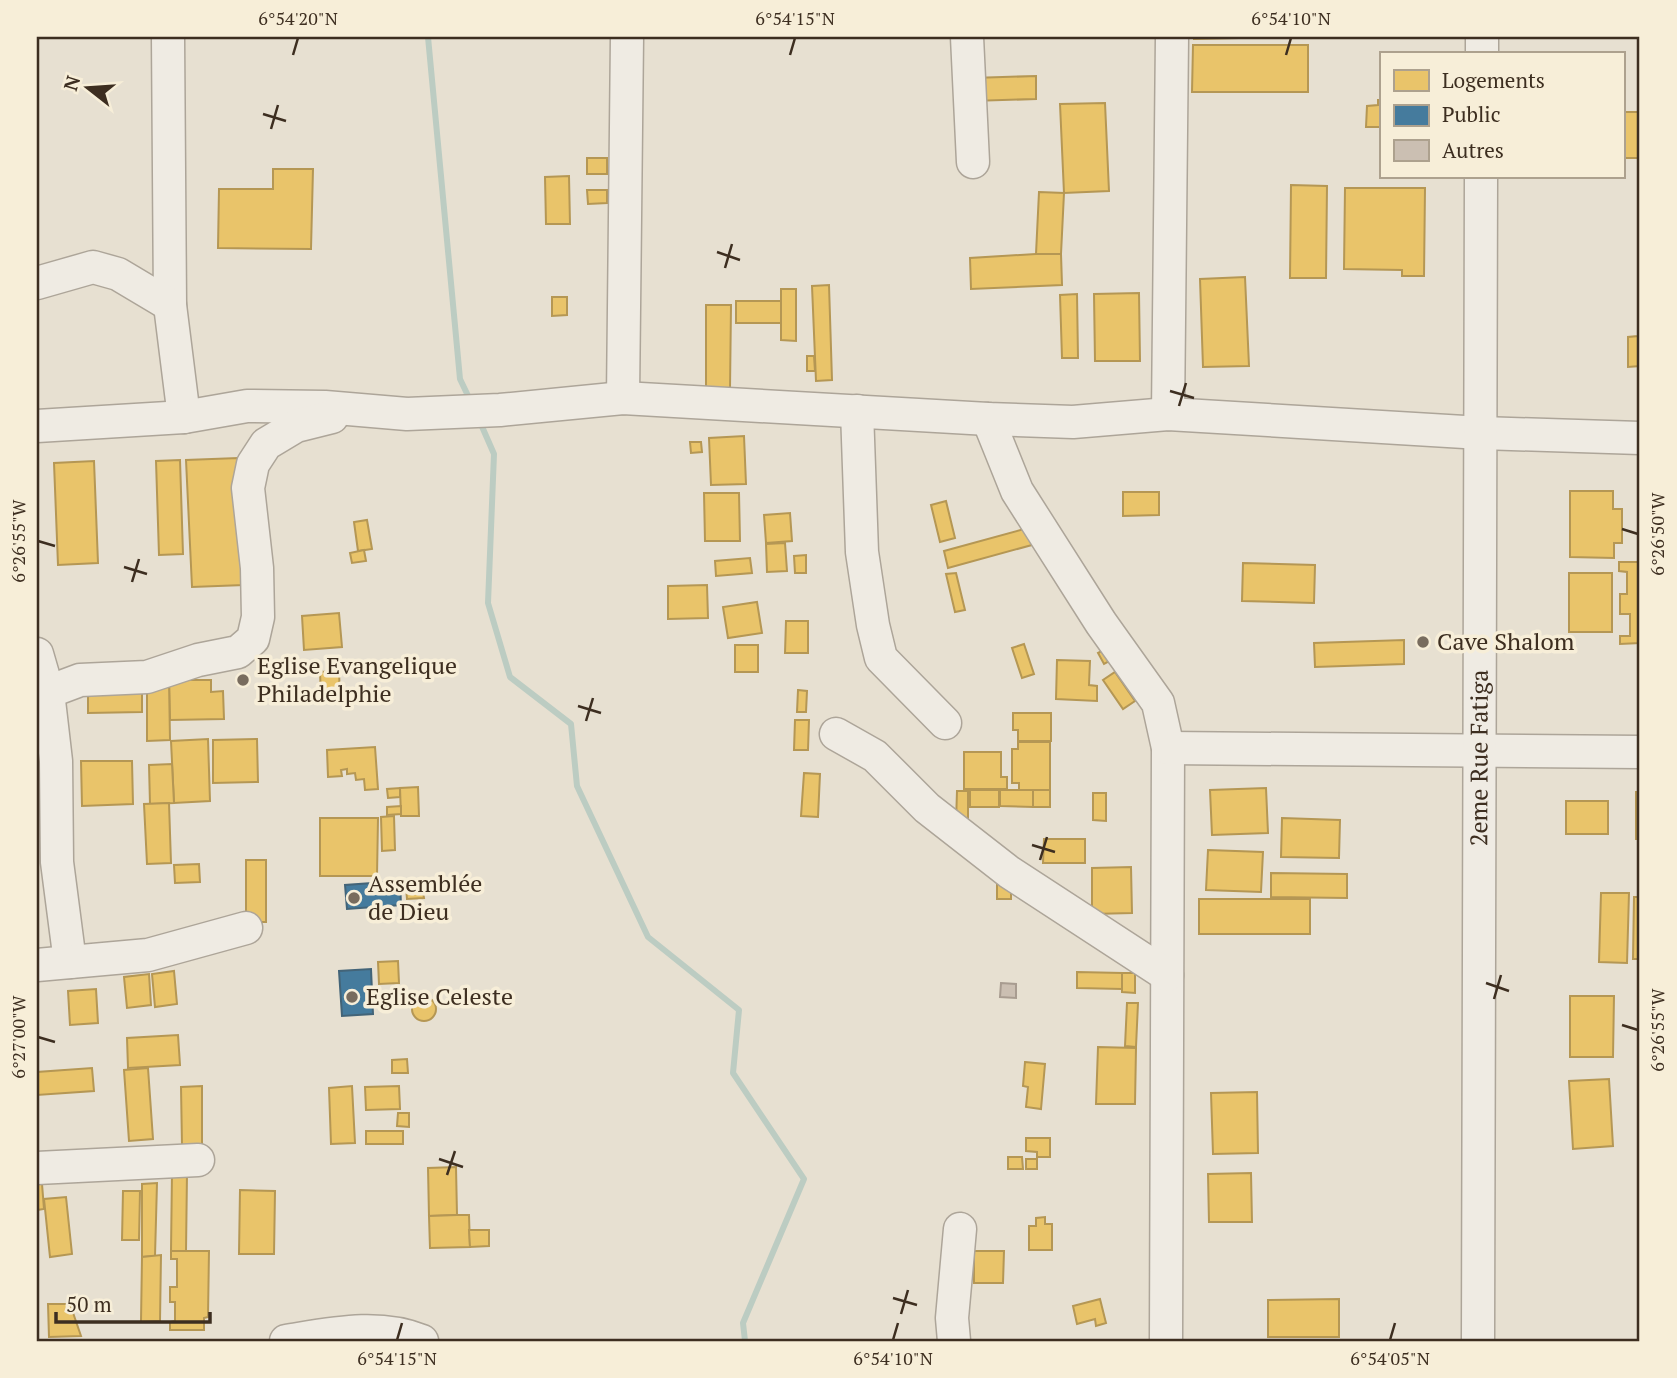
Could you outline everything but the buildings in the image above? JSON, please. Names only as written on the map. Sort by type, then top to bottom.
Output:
[{"type":"street","points":[[168,37],[170,305],[184,417]]},
{"type":"street","points":[[623,398],[627,37]]},
{"type":"street","points":[[967,37],[973,162]]},
{"type":"street","points":[[1168,414],[1172,37]]},
{"type":"street","name":"2eme Rue Fatiga","points":[[1478,1341],[1481,178]]},
{"type":"street","points":[[37,284],[93,267],[118,274],[170,305]]},
{"type":"street","points":[[37,426],[184,417],[247,406],[407,414],[500,410],[623,398],[988,419],[1073,422],[1168,414],[1480,433],[1640,438]]},
{"type":"street","points":[[42,692],[80,680],[147,677],[198,660],[238,652],[253,639],[258,617],[257,568],[248,488],[253,464],[267,444],[296,426],[368,411]]},
{"type":"street","points":[[857,411],[862,552],[881,658],[945,723]]},
{"type":"street","points":[[988,419],[1017,491],[1101,623],[1158,703],[1168,748],[1166,1341]]},
{"type":"street","points":[[37,654],[56,761],[57,862],[70,962]]},
{"type":"street","points":[[836,734],[875,756],[927,808],[1009,872],[1167,975]]},
{"type":"street","points":[[1168,748],[1640,752]]},
{"type":"street","points":[[37,965],[148,955],[246,928]]},
{"type":"street","points":[[37,1168],[198,1160]]},
{"type":"street","points":[[954,1341],[952,1318],[960,1229]]},
{"type":"street","points":[[286,1341],[338,1332],[383,1332],[422,1341]]},
{"type":"waterway","points":[[428,37],[460,379],[471,402]]},
{"type":"waterway","points":[[480,422],[494,454],[488,603],[510,677],[571,724],[577,786],[648,937],[739,1010],[733,1073],[804,1179],[743,1323],[745,1341]]},
{"type":"place","name":"Cave Shalom","points":[[1423,642]]},
{"type":"place","name":"Eglise Evangelique Philadelphie","points":[[243,680]]},
{"type":"place","name":"Assemblée de Dieu","points":[[354,898]]},
{"type":"place","name":"Eglise Celeste","points":[[352,997]]}]
